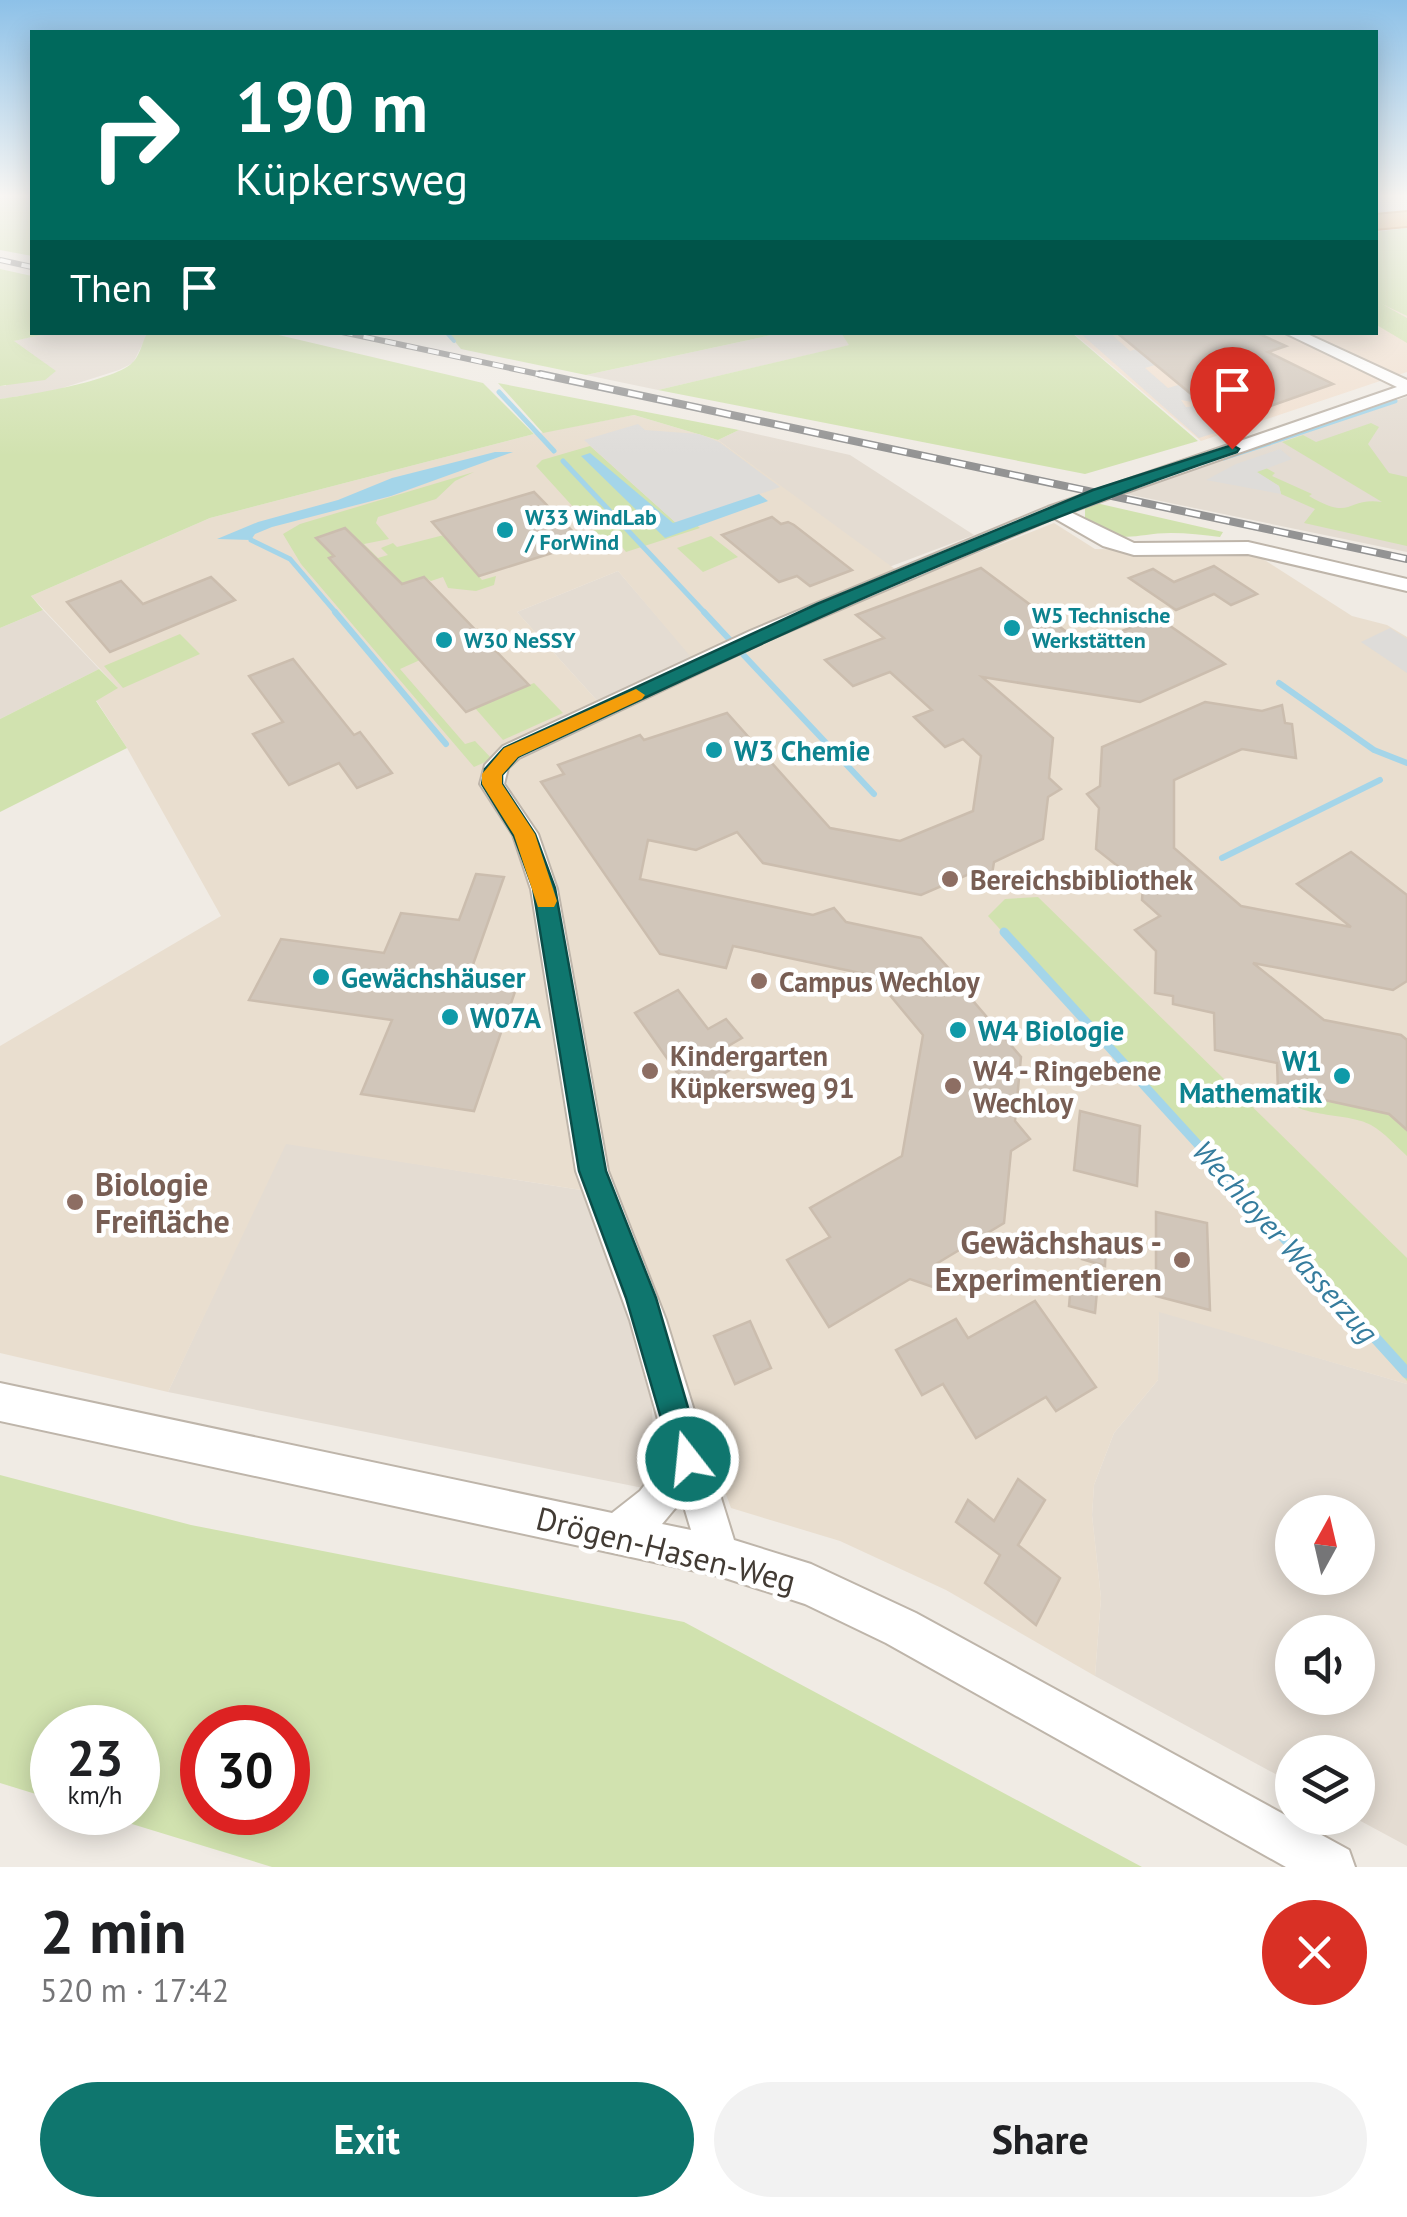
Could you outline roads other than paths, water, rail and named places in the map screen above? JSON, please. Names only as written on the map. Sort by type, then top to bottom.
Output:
[{"type":"street","points":[[1296,335],[1407,388]]},
{"type":"street","points":[[720,1556],[645,1309],[592,1171],[544,888],[524,834],[492,784],[492,774],[511,752],[712,657],[1055,510],[1407,388]]},
{"type":"street","points":[[1055,510],[1104,539],[1128,547],[1148,551],[1200,545],[1237,547],[1407,585]]},
{"type":"street","name":"Drögen-Hasen-Weg","points":[[0,1402],[720,1556],[811,1585],[901,1628],[1332,1867]]},
{"type":"street","points":[[617,1534],[654,1505],[688,1459]]},
{"type":"water","points":[[495,452],[513,452],[391,496],[272,527],[251,540],[217,539],[258,522],[338,500],[392,478]]},
{"type":"water","points":[[590,453],[673,523],[759,494],[768,501],[665,538],[581,456]]},
{"type":"waterway","name":"Wechloyer Wasserzug","points":[[449,335],[454,341]]},
{"type":"waterway","name":"Wechloyer Wasserzug","points":[[499,392],[554,451]]},
{"type":"waterway","points":[[1224,458],[1395,401]]},
{"type":"waterway","name":"Wechloyer Wasserzug","points":[[563,461],[706,614]]},
{"type":"waterway","points":[[251,540],[290,559],[337,614]]},
{"type":"waterway","points":[[335,612],[446,744]]},
{"type":"waterway","name":"Wechloyer Wasserzug","points":[[704,612],[730,640]]},
{"type":"waterway","name":"Wechloyer Wasserzug","points":[[737,648],[874,794]]},
{"type":"waterway","points":[[1279,683],[1374,750],[1407,763]]},
{"type":"waterway","points":[[1222,858],[1380,780]]},
{"type":"waterway","name":"Wechloyer Wasserzug","points":[[1004,932],[1371,1334]]},
{"type":"waterway","name":"Wechloyer Wasserzug","points":[[1369,1331],[1407,1373]]},
{"type":"railway","points":[[356,335],[552,377]]},
{"type":"railway","points":[[540,374],[1407,559]]},
{"type":"place","name":"W33 WindLab / ForWind","points":[[505,530]]},
{"type":"place","name":"W5 Technische Werkstätten","points":[[1012,628]]},
{"type":"place","name":"W30 NeSSY","points":[[444,640]]},
{"type":"place","name":"W3 Chemie","points":[[714,750]]},
{"type":"place","name":"Bereichsbibliothek","points":[[950,879]]},
{"type":"place","name":"Gewächshäuser","points":[[321,977]]},
{"type":"place","name":"Campus Wechloy","points":[[759,981]]},
{"type":"place","name":"W07A","points":[[450,1017]]},
{"type":"place","name":"W4 Biologie","points":[[958,1030]]},
{"type":"place","name":"Kindergarten Küpkersweg 91","points":[[650,1071]]},
{"type":"place","name":"W1 Mathematik","points":[[1342,1076]]},
{"type":"place","name":"W4 - Ringebene Wechloy","points":[[953,1086]]},
{"type":"place","name":"Biologie Freifläche","points":[[75,1202]]},
{"type":"place","name":"Gewächshaus - Experimentieren","points":[[1182,1260]]}]
